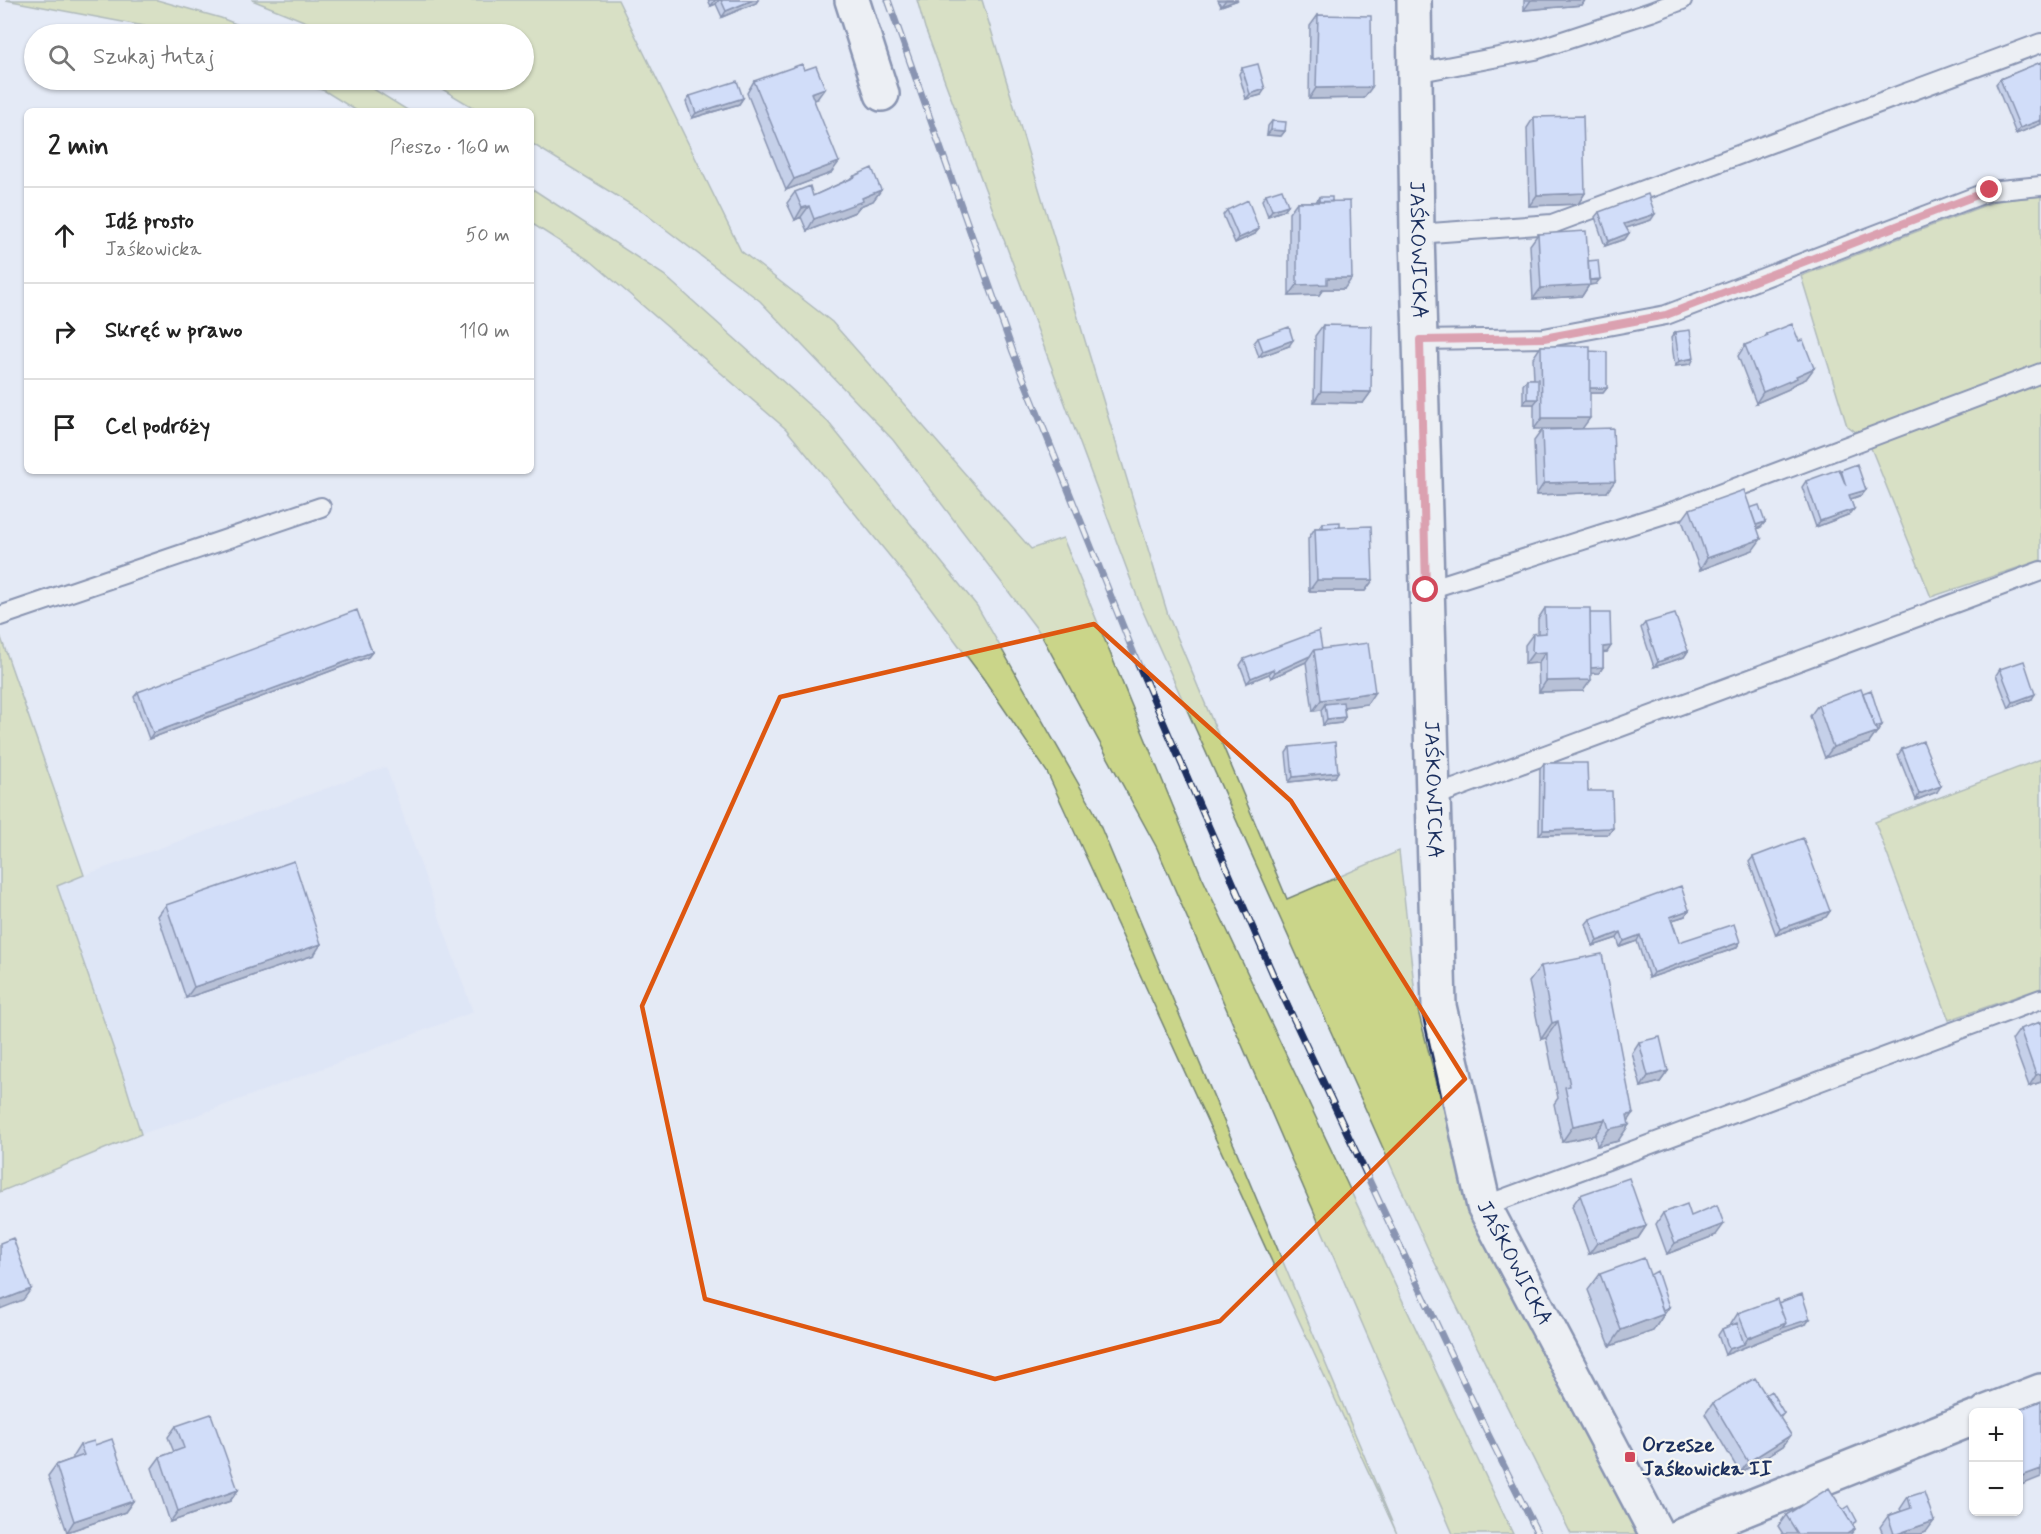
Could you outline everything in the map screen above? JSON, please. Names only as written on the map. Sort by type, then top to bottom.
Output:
[{"type":"street","points":[[852,0],[882,94]]},
{"type":"street","name":"JAŚKOWICKA","points":[[1414,0],[1417,234],[1439,1006],[1484,1206],[1656,1534]]},
{"type":"street","points":[[1999,1408],[2041,1391]]},
{"type":"street","points":[[1683,1534],[1969,1420]]},
{"type":"lane","points":[[1415,73],[1534,50],[1682,0]]},
{"type":"lane","points":[[1417,234],[1552,224],[2041,43]]},
{"type":"lane","points":[[1420,340],[1544,338],[1666,315],[1990,190],[2041,186]]},
{"type":"lane","points":[[1426,590],[1674,511],[2041,373]]},
{"type":"lane","points":[[0,616],[321,507]]},
{"type":"lane","points":[[1432,797],[2041,571]]},
{"type":"lane","points":[[1484,1206],[2041,999]]},
{"type":"highlighted area","points":[[1094,624],[1291,801],[1465,1079],[1220,1321],[995,1379],[705,1299],[642,1006],[780,697]]},
{"type":"shaded area","points":[[386,767],[473,1012],[190,1118],[141,1134],[57,885]]},
{"type":"green space","points":[[6,0],[157,0],[236,24],[133,24]]},
{"type":"green space","points":[[252,0],[618,0],[741,251],[832,322],[1031,549],[1063,538],[1202,877],[1513,1534],[1453,1534],[1157,848],[1040,633],[893,440],[760,301],[643,212],[534,145],[534,108],[474,108],[444,90],[534,90],[534,24],[311,24]]},
{"type":"green space","points":[[917,0],[982,0],[1168,615],[1287,899],[1399,851],[1416,1003],[1470,1211],[1637,1534],[1571,1534],[1429,1251],[1141,607],[925,28]]},
{"type":"green space","points":[[322,90],[375,90],[404,108],[352,108]]},
{"type":"green space","points":[[534,190],[664,275],[828,422],[977,606],[1094,811],[1397,1534],[1047,772],[983,678],[919,592],[786,429],[592,262],[534,225]]},
{"type":"green space","points":[[2041,196],[2041,560],[1931,597],[1869,443],[1847,426],[1801,276],[1996,201]]},
{"type":"green space","points":[[0,635],[84,875],[57,886],[141,1134],[0,1192]]},
{"type":"green space","points":[[2041,759],[2041,988],[1949,1020],[1875,822]]},
{"type":"building","points":[[721,0],[753,0],[726,11]]},
{"type":"building","points":[[1318,15],[1371,16],[1372,87],[1316,88]]},
{"type":"building","points":[[2041,62],[2041,120],[2020,128],[2000,79]]},
{"type":"building","points":[[802,64],[804,70],[816,66],[825,88],[811,93],[839,162],[794,179],[754,81]]},
{"type":"building","points":[[1258,64],[1265,89],[1250,94],[1242,68]]},
{"type":"building","points":[[737,81],[743,98],[696,113],[690,96]]},
{"type":"building","points":[[1583,116],[1585,193],[1537,195],[1534,117]]},
{"type":"building","points":[[1272,121],[1286,122],[1285,131],[1271,130]]},
{"type":"building","points":[[872,168],[881,190],[862,198],[863,201],[814,219],[809,206],[802,208],[795,192],[810,186],[813,196]]},
{"type":"building","points":[[1282,189],[1288,205],[1272,210],[1266,194]]},
{"type":"building","points":[[1648,194],[1655,214],[1624,224],[1629,233],[1609,241],[1599,212]]},
{"type":"building","points":[[1319,197],[1332,197],[1332,202],[1319,202]]},
{"type":"building","points":[[1248,200],[1259,229],[1239,238],[1227,210]]},
{"type":"building","points":[[1350,201],[1352,278],[1327,278],[1327,284],[1297,285],[1297,202]]},
{"type":"building","points":[[1586,231],[1590,285],[1541,288],[1538,234]]},
{"type":"building","points":[[1598,260],[1600,279],[1589,280],[1588,261]]},
{"type":"building","points":[[1792,324],[1799,341],[1803,340],[1814,368],[1796,376],[1797,378],[1763,392],[1745,345]]},
{"type":"building","points":[[1323,325],[1372,326],[1371,392],[1321,391]]},
{"type":"building","points":[[1289,327],[1293,340],[1263,351],[1258,338]]},
{"type":"building","points":[[1690,330],[1694,358],[1679,361],[1675,332]]},
{"type":"building","points":[[1541,346],[1590,346],[1590,418],[1542,418]]},
{"type":"building","points":[[1590,351],[1607,352],[1607,388],[1590,388]]},
{"type":"building","points":[[1527,379],[1538,379],[1538,399],[1527,399]]},
{"type":"building","points":[[1613,428],[1615,481],[1544,483],[1542,430]]},
{"type":"building","points":[[1857,464],[1866,490],[1849,495],[1854,509],[1820,521],[1806,481],[1839,469],[1846,486],[1841,470]]},
{"type":"building","points":[[1744,490],[1761,539],[1707,558],[1690,509]]},
{"type":"building","points":[[1759,505],[1765,522],[1756,525],[1750,508]]},
{"type":"building","points":[[1340,522],[1340,527],[1323,528],[1323,523]]},
{"type":"building","points":[[1371,526],[1373,580],[1317,580],[1315,528]]},
{"type":"building","points":[[1545,608],[1590,608],[1591,680],[1546,681],[1546,652],[1533,653],[1532,650],[1533,634],[1546,633]]},
{"type":"building","points":[[357,610],[372,652],[153,733],[138,692]]},
{"type":"building","points":[[1590,613],[1610,613],[1611,646],[1603,647],[1603,667],[1591,668]]},
{"type":"building","points":[[1675,614],[1688,651],[1658,662],[1645,623]]},
{"type":"building","points":[[1319,631],[1322,649],[1314,650],[1310,656],[1275,672],[1273,669],[1251,678],[1244,659]]},
{"type":"building","points":[[1368,643],[1375,692],[1321,700],[1314,650]]},
{"type":"building","points":[[2024,661],[2035,694],[2013,702],[2000,669]]},
{"type":"building","points":[[1861,689],[1877,732],[1833,747],[1818,705]]},
{"type":"building","points":[[1871,690],[1882,725],[1875,727],[1863,693]]},
{"type":"building","points":[[1343,702],[1345,717],[1327,719],[1325,704]]},
{"type":"building","points":[[1923,741],[1941,786],[1919,794],[1902,749]]},
{"type":"building","points":[[1335,742],[1338,772],[1293,777],[1290,747]]},
{"type":"building","points":[[1544,763],[1587,763],[1588,791],[1612,791],[1613,828],[1543,830]]},
{"type":"building","points":[[1803,838],[1830,911],[1780,929],[1753,857]]},
{"type":"building","points":[[294,861],[321,944],[194,987],[166,905]]},
{"type":"building","points":[[1681,886],[1689,910],[1670,917],[1679,942],[1734,924],[1740,942],[1653,973],[1640,935],[1624,941],[1621,932],[1597,941],[1590,919]]},
{"type":"building","points":[[1602,954],[1633,1114],[1627,1115],[1629,1125],[1609,1129],[1606,1119],[1573,1126],[1565,1087],[1570,1086],[1558,1021],[1552,1023],[1541,966]]},
{"type":"building","points":[[2041,1022],[2041,1073],[2036,1075],[2020,1029]]},
{"type":"building","points":[[1660,1037],[1668,1071],[1648,1076],[1639,1042]]},
{"type":"building","points":[[1629,1178],[1646,1226],[1597,1243],[1580,1195]]},
{"type":"building","points":[[1687,1204],[1691,1216],[1717,1205],[1724,1224],[1675,1243],[1663,1213]]},
{"type":"building","points":[[13,1238],[31,1289],[0,1301],[0,1243]]},
{"type":"building","points":[[1644,1258],[1664,1314],[1621,1330],[1600,1274]]},
{"type":"building","points":[[1657,1271],[1669,1307],[1663,1310],[1650,1275]]},
{"type":"building","points":[[1802,1294],[1810,1319],[1782,1328],[1786,1323],[1778,1303]]},
{"type":"building","points":[[1777,1299],[1786,1323],[1748,1338],[1738,1313]]},
{"type":"building","points":[[1737,1323],[1744,1344],[1729,1349],[1722,1329]]},
{"type":"building","points":[[1755,1378],[1791,1435],[1748,1462],[1713,1403]]},
{"type":"building","points":[[1771,1391],[1784,1413],[1779,1416],[1765,1395]]},
{"type":"building","points":[[2041,1401],[2041,1469],[2023,1476],[2023,1462],[2023,1408]]},
{"type":"building","points":[[211,1414],[238,1490],[178,1511],[160,1457],[184,1448],[176,1426]]},
{"type":"building","points":[[112,1439],[133,1501],[74,1521],[56,1465],[84,1455],[80,1445],[94,1441],[95,1445]]},
{"type":"building","points":[[1829,1488],[1855,1529],[1847,1534],[1798,1534],[1786,1515]]},
{"type":"building","points":[[1924,1492],[1934,1521],[1894,1534],[1888,1516],[1911,1508],[1908,1497]]},
{"type":"building","points":[[1849,1506],[1857,1521],[1852,1524],[1843,1510]]},
{"type":"railway","points":[[888,0],[1013,352],[1136,659],[1275,979],[1488,1434],[1538,1534]]},
{"type":"place","name":"Orzesze Jaśkowicka II","points":[[1630,1457]]},
{"type":"route","points":[[1426,590],[1420,340],[1544,338],[1666,315],[1990,190]]}]
